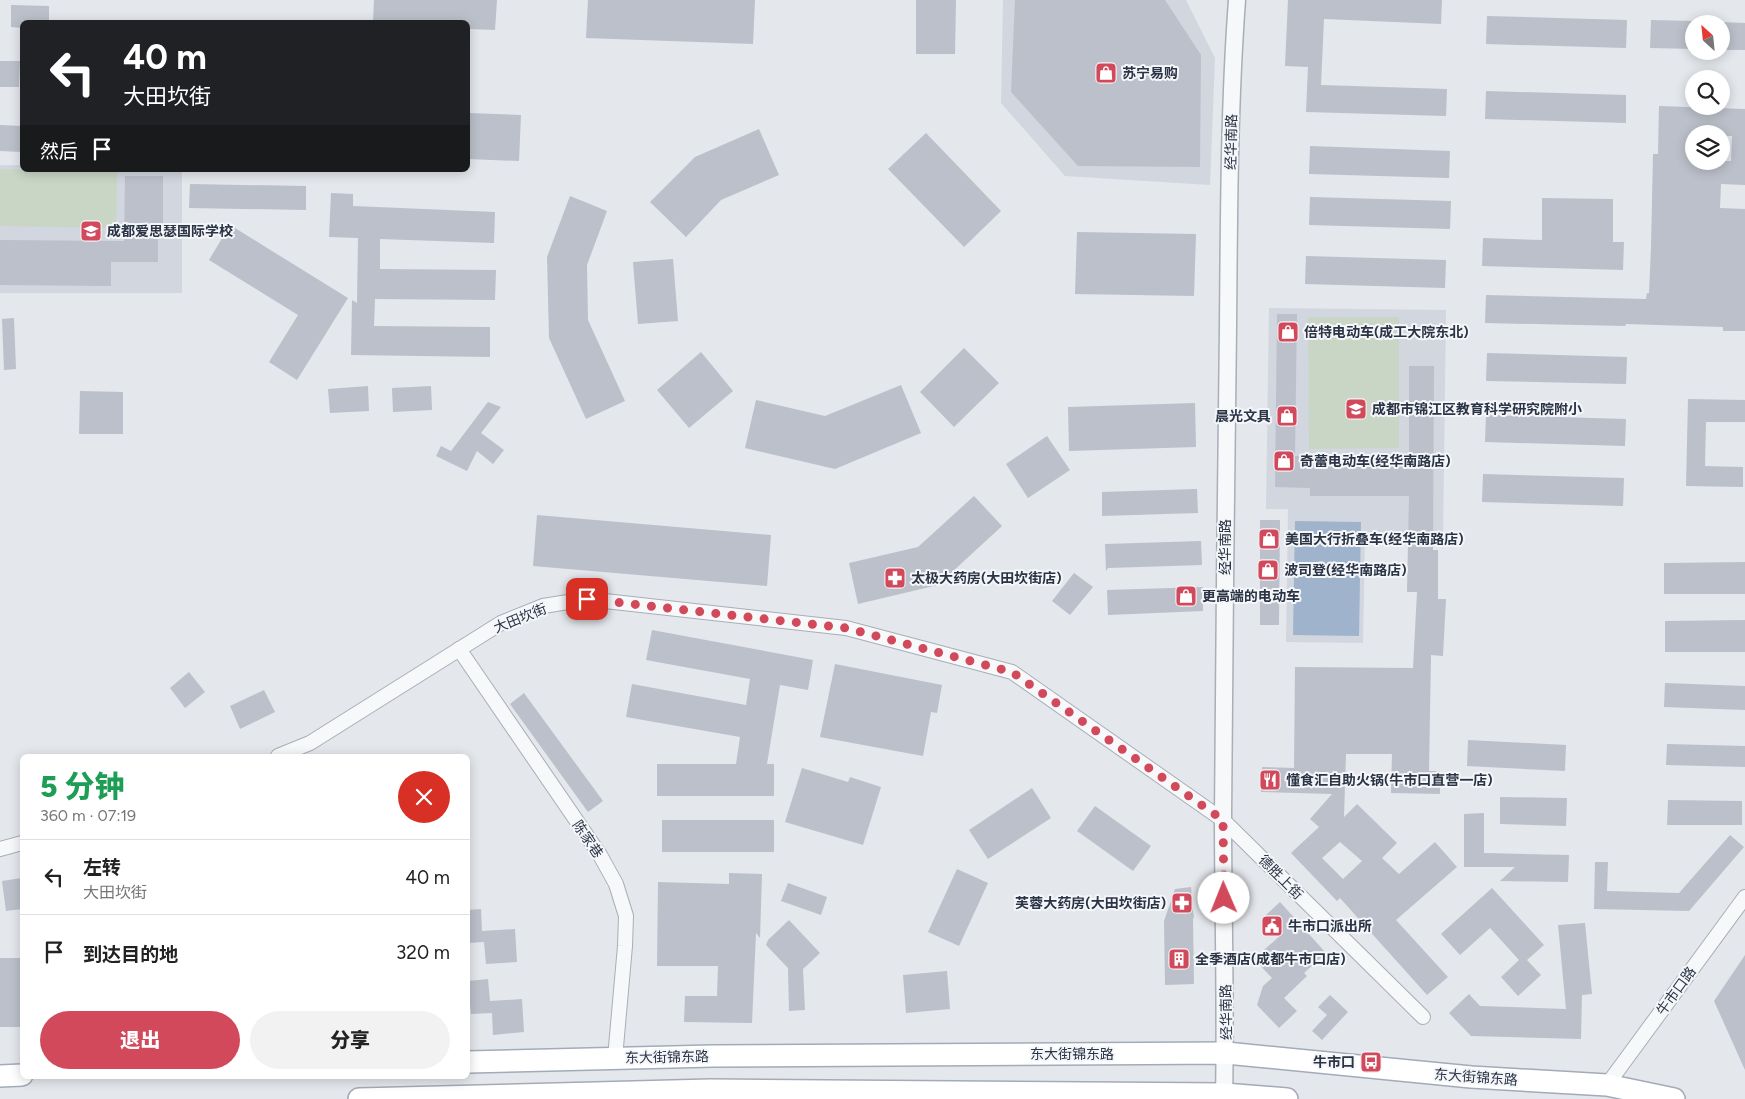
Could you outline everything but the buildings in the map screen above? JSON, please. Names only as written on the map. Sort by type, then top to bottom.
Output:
[{"type":"main road","name":"东大街锦东路","points":[[470,1062],[713,1056],[1226,1052],[1471,1077],[1607,1085],[1674,1099]]},
{"type":"main road","points":[[0,1076],[20,1075]]},
{"type":"main road","points":[[359,1099],[711,1090],[1224,1096],[1287,1099]]},
{"type":"street","name":"经华南路","points":[[1224,1096],[1226,1052],[1223,820],[1230,186],[1232,60],[1237,0]]},
{"type":"street","name":"大田坎街","points":[[283,754],[310,743],[501,623],[543,606],[587,599],[846,628],[1012,672],[1223,820]]},
{"type":"street","name":"陈家巷","points":[[459,649],[600,856],[616,884],[626,916],[615,1058]]},
{"type":"street","name":"德胜上街","points":[[1223,820],[1423,1018]]},
{"type":"street","points":[[0,849],[20,844]]},
{"type":"street","name":"牛市口路","points":[[1607,1085],[1745,897]]},
{"type":"shaded area","name":"苏宁易购","points":[[1003,0],[1186,0],[1215,58],[1210,185],[1065,176],[1001,103]]},
{"type":"shaded area","name":"成都爱思瑟国际学校","points":[[0,165],[20,165],[20,172],[182,172],[182,293],[0,293]]},
{"type":"shaded area","name":"成都市锦江区教育科学研究院附小","points":[[1269,308],[1446,310],[1443,539],[1365,538],[1363,643],[1286,642],[1288,509],[1266,509]]},
{"type":"green space","points":[[0,169],[20,169],[20,172],[117,172],[116,228],[0,226]]},
{"type":"green space","points":[[1308,317],[1399,317],[1399,448],[1309,449]]},
{"type":"water","points":[[1295,521],[1361,522],[1359,636],[1293,635]]},
{"type":"place","name":"苏宁易购","points":[[1106,73]]},
{"type":"place","name":"成都爱思瑟国际学校","points":[[91,231]]},
{"type":"place","name":"倍特电动车(成工大院东北)","points":[[1288,332]]},
{"type":"place","name":"成都市锦江区教育科学研究院附小","points":[[1356,409]]},
{"type":"place","name":"晨光文具","points":[[1287,416]]},
{"type":"place","name":"奇蕾电动车(经华南路店)","points":[[1284,461]]},
{"type":"place","name":"美国大行折叠车(经华南路店)","points":[[1269,539]]},
{"type":"place","name":"波司登(经华南路店)","points":[[1268,570]]},
{"type":"place","name":"太极大药房(大田坎街店)","points":[[895,578]]},
{"type":"place","name":"更高端的电动车","points":[[1186,596]]},
{"type":"place","name":"懂食汇自助火锅(牛市口直营一店)","points":[[1270,780]]},
{"type":"place","name":"芙蓉大药房(大田坎街店)","points":[[1182,903]]},
{"type":"place","name":"牛市口派出所","points":[[1272,926]]},
{"type":"place","name":"全季酒店(成都牛市口店)","points":[[1179,959]]},
{"type":"place","name":"牛市口","points":[[1371,1062]]},
{"type":"route","points":[[587,599],[846,628],[1012,672],[1223,820],[1224,898]]}]
